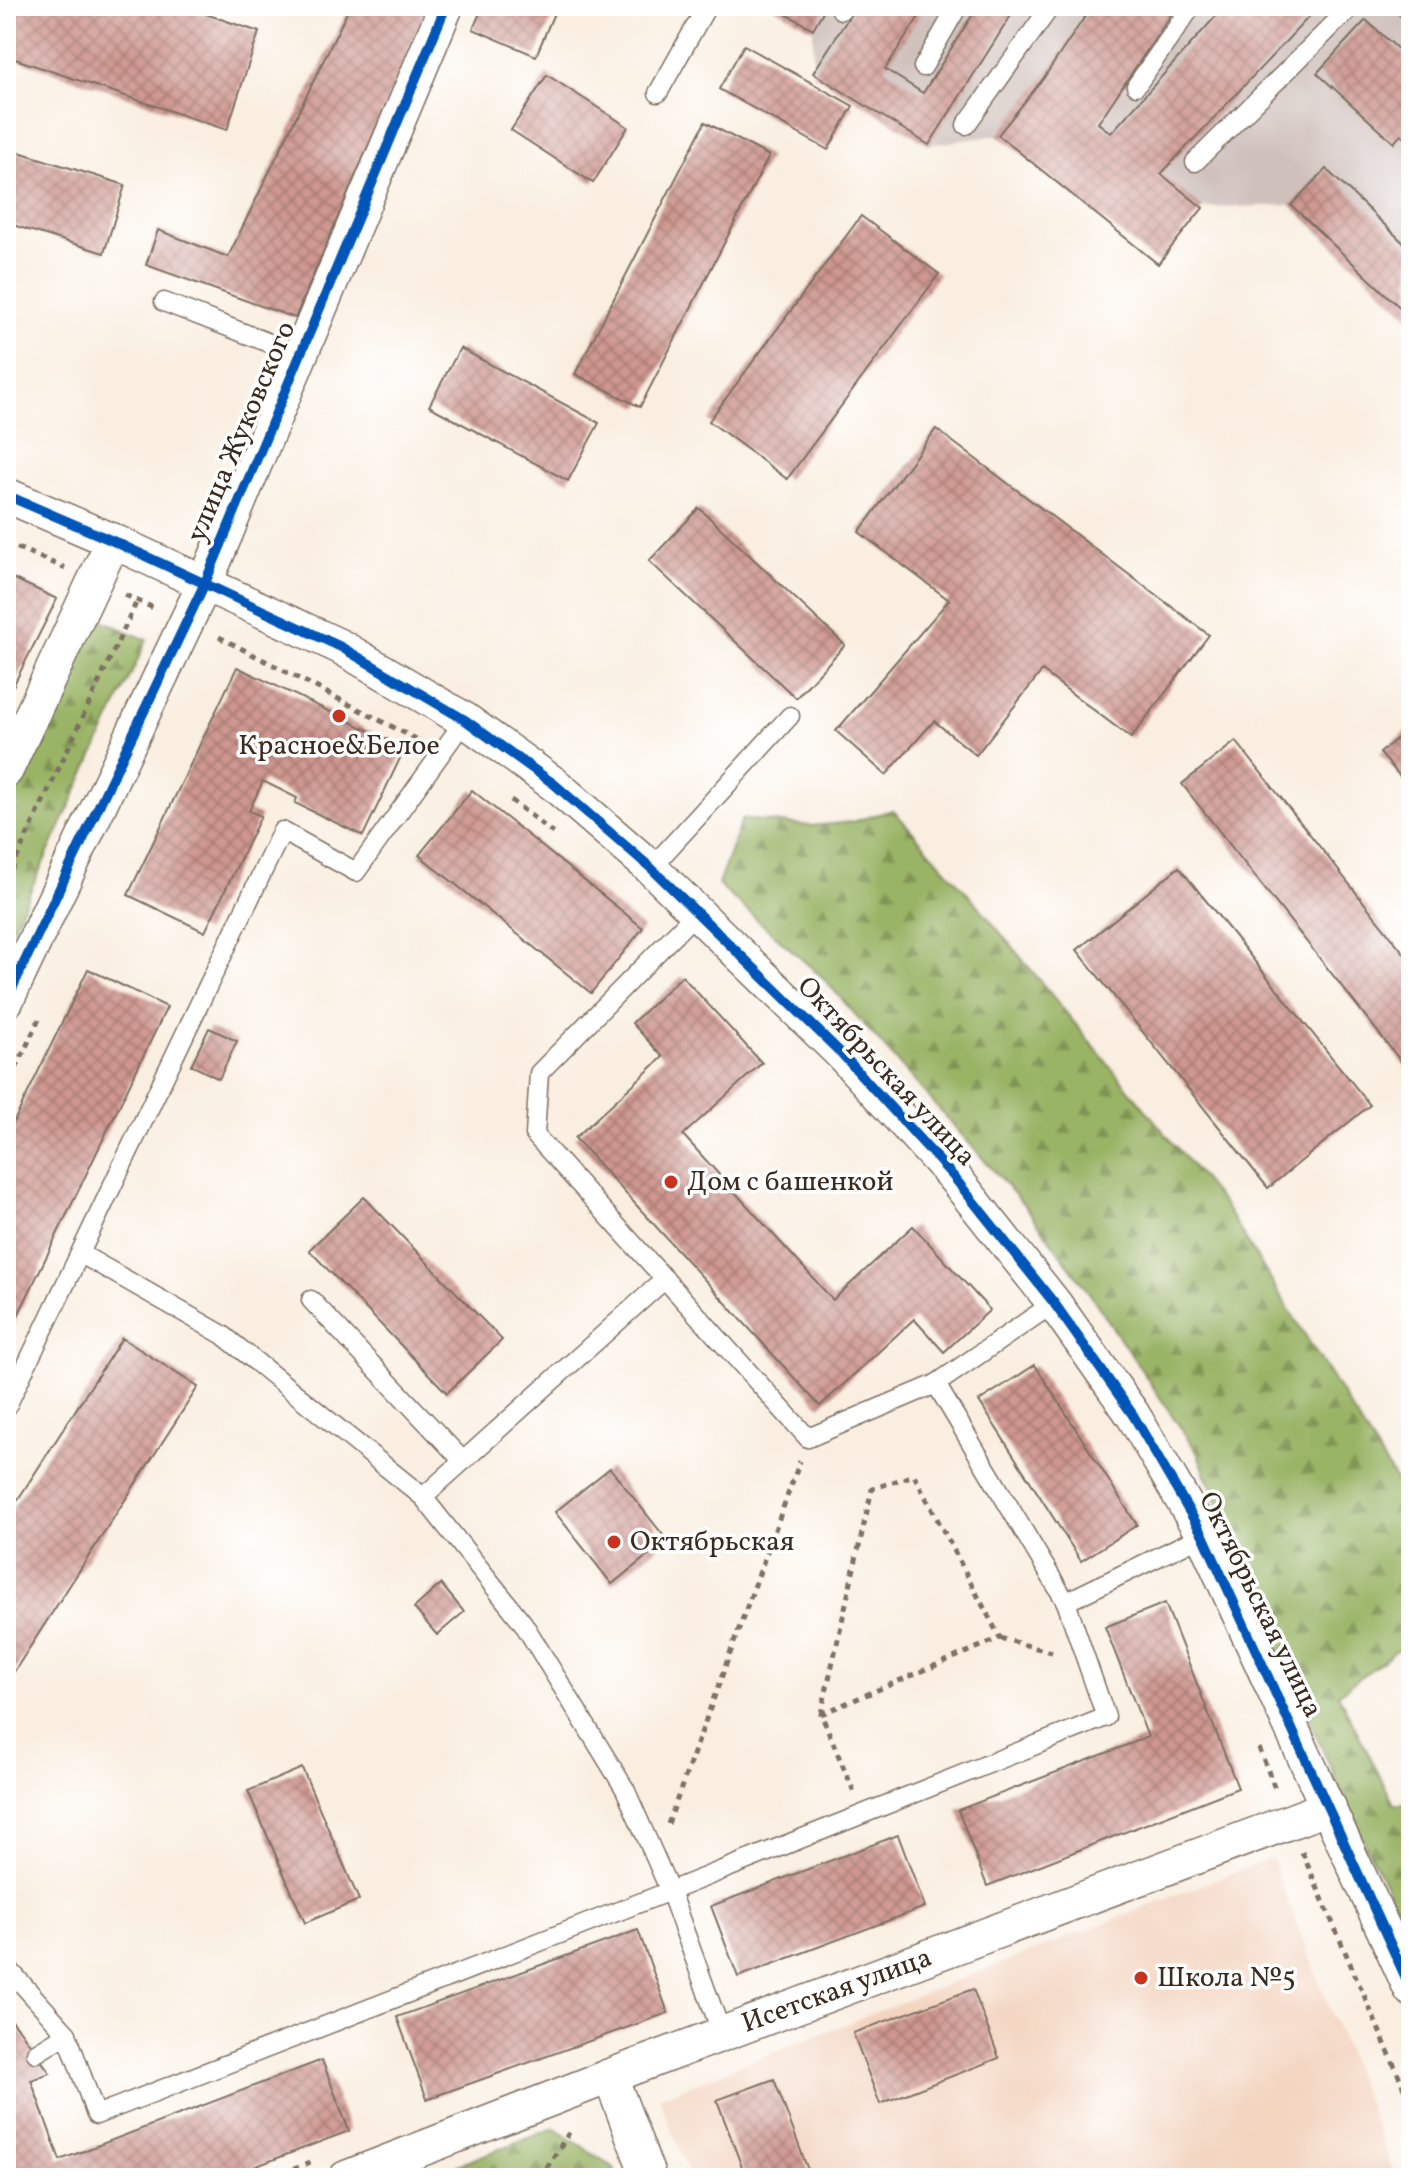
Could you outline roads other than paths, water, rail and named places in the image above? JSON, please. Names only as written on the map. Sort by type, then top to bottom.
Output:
[{"type":"street","name":"улица Жуковского","points":[[6,1001],[205,583],[446,6]]},
{"type":"street","name":"Октябрьская улица","points":[[6,495],[341,647],[465,720],[554,784],[651,868],[842,1054],[953,1176],[1054,1303],[1133,1415],[1203,1535],[1411,1989]]},
{"type":"street","points":[[6,770],[113,541]]},
{"type":"street","name":"Исетская улица","points":[[346,2178],[1329,1807]]},
{"type":"street","points":[[610,2076],[649,2178]]},
{"type":"lane","points":[[658,93],[707,6]]},
{"type":"lane","points":[[923,67],[958,6]]},
{"type":"lane","points":[[966,125],[1051,6]]},
{"type":"lane","points":[[1136,86],[1192,6]]},
{"type":"lane","points":[[1195,162],[1352,6]]},
{"type":"lane","points":[[1404,6],[1411,13]]},
{"type":"lane","points":[[164,302],[300,355]]},
{"type":"lane","points":[[651,868],[790,716]]},
{"type":"lane","points":[[6,1408],[282,831],[356,872],[465,720]]},
{"type":"lane","points":[[697,912],[539,1073],[535,1135],[808,1438],[936,1384],[1054,1303]]},
{"type":"lane","points":[[81,1254],[223,1335],[423,1497],[523,1623],[625,1789],[670,1891],[722,2034]]},
{"type":"lane","points":[[423,1497],[665,1279]]},
{"type":"lane","points":[[311,1300],[463,1461]]},
{"type":"lane","points":[[6,1966],[67,2034],[96,2115],[1106,1717],[1066,1602],[936,1384]]},
{"type":"lane","points":[[1066,1602],[1203,1535]]},
{"type":"lane","points":[[36,2053],[67,2034]]},
{"type":"place","name":"Красное&Белое","points":[[339,716]]},
{"type":"place","name":"Дом с башенкой","points":[[671,1182]]},
{"type":"place","name":"Октябрьская","points":[[614,1542]]},
{"type":"place","name":"Школа №5","points":[[1141,1978]]}]
